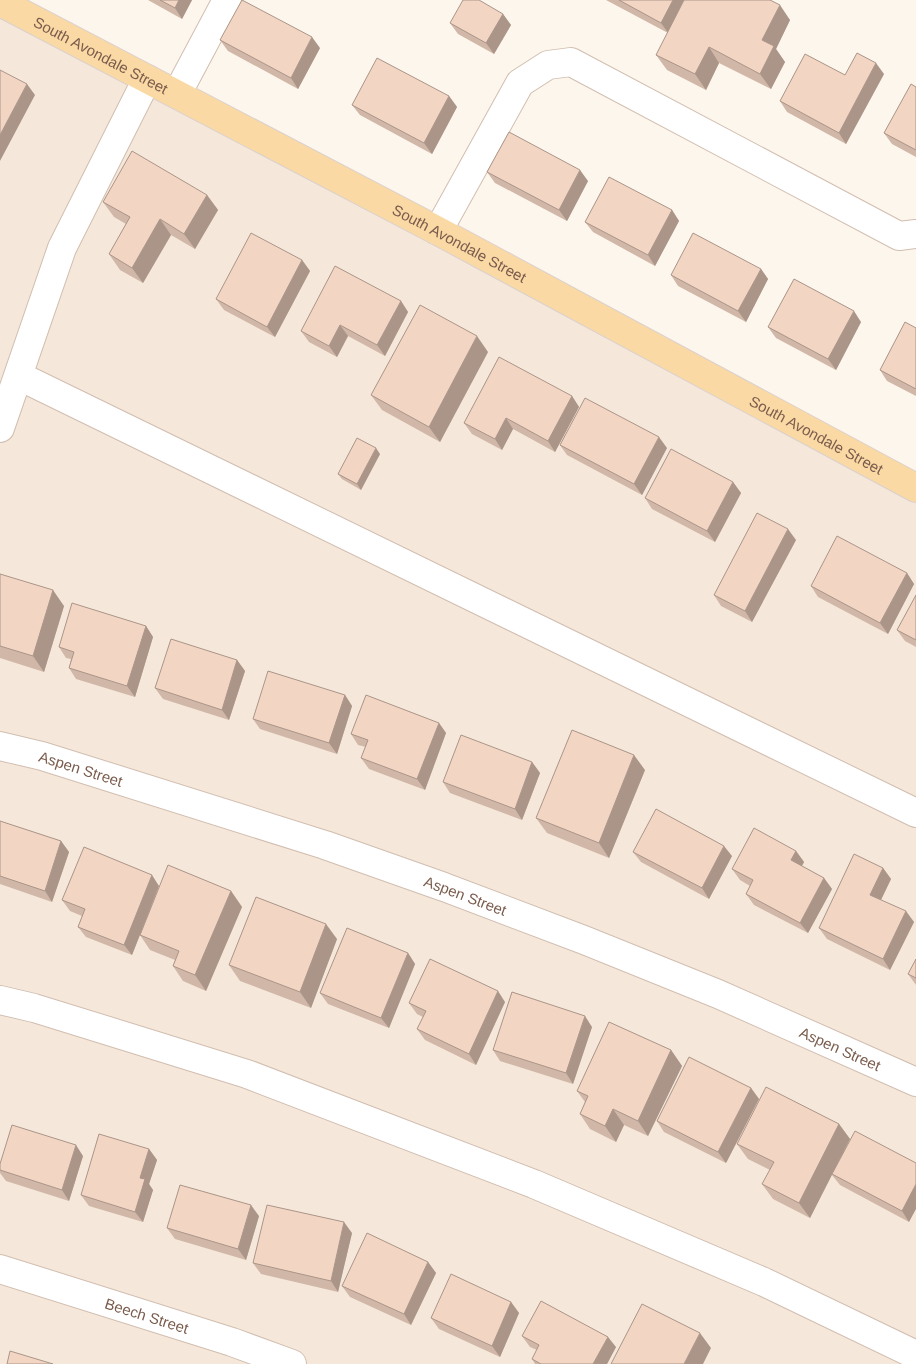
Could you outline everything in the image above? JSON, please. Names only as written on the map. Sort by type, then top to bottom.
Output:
[{"type":"main road","name":"South Avondale Street","points":[[0,2],[438,231],[916,488]]},
{"type":"street","points":[[177,94],[226,0]]},
{"type":"street","points":[[438,231],[520,83],[548,66],[572,62],[899,236],[916,234]]},
{"type":"street","points":[[0,428],[62,248],[146,79]]},
{"type":"street","points":[[19,376],[916,813]]},
{"type":"street","name":"Aspen Street","points":[[0,746],[42,756],[186,800],[325,845],[435,884],[584,940],[718,994],[916,1082]]},
{"type":"street","points":[[0,1000],[34,1008],[248,1074],[534,1184],[764,1282],[916,1355]]},
{"type":"street","name":"Beech Street","points":[[0,1269],[214,1337],[292,1364]]},
{"type":"shaded area","points":[[0,0],[916,495],[916,1364],[0,1364]]},
{"type":"building","points":[[160,0],[179,0],[175,8]]},
{"type":"building","points":[[242,0],[312,37],[291,78],[220,40]]},
{"type":"building","points":[[463,0],[479,0],[503,14],[486,43],[450,23]]},
{"type":"building","points":[[619,0],[673,0],[661,23]]},
{"type":"building","points":[[684,0],[770,0],[780,5],[762,40],[774,46],[760,74],[709,47],[695,74],[656,55]]},
{"type":"building","points":[[857,53],[876,63],[839,133],[780,101],[805,54],[845,75]]},
{"type":"building","points":[[377,58],[449,96],[424,143],[352,105]]},
{"type":"building","points":[[0,70],[27,84],[0,135]]},
{"type":"building","points":[[911,84],[916,87],[916,150],[884,133]]},
{"type":"building","points":[[509,132],[580,170],[559,210],[487,172]]},
{"type":"building","points":[[132,151],[207,195],[184,234],[160,219],[132,268],[109,254],[130,217],[103,202]]},
{"type":"building","points":[[609,177],[672,210],[648,255],[585,222]]},
{"type":"building","points":[[251,233],[302,260],[267,327],[216,299]]},
{"type":"building","points":[[693,233],[761,269],[738,311],[671,275]]},
{"type":"building","points":[[335,266],[401,301],[377,345],[340,325],[329,346],[301,331]]},
{"type":"building","points":[[794,279],[854,311],[828,359],[768,327]]},
{"type":"building","points":[[420,305],[477,336],[429,427],[371,395]]},
{"type":"building","points":[[905,322],[916,328],[916,389],[880,370]]},
{"type":"building","points":[[499,357],[572,396],[548,441],[506,418],[495,439],[464,423]]},
{"type":"building","points":[[585,398],[659,437],[634,484],[560,445]]},
{"type":"building","points":[[357,438],[376,448],[357,484],[338,474]]},
{"type":"building","points":[[671,449],[733,482],[707,531],[645,498]]},
{"type":"building","points":[[757,513],[788,529],[745,611],[714,595]]},
{"type":"building","points":[[837,536],[907,573],[880,623],[811,586]]},
{"type":"building","points":[[0,574],[53,590],[33,656],[0,646]]},
{"type":"building","points":[[916,595],[916,640],[897,630]]},
{"type":"building","points":[[72,603],[146,626],[127,686],[69,668],[74,652],[59,647]]},
{"type":"building","points":[[171,639],[237,660],[222,710],[155,688]]},
{"type":"building","points":[[268,671],[345,695],[329,743],[253,719]]},
{"type":"building","points":[[366,695],[439,723],[417,779],[361,758],[368,740],[351,734]]},
{"type":"building","points":[[572,730],[634,755],[599,843],[536,818]]},
{"type":"building","points":[[461,735],[532,762],[515,809],[443,782]]},
{"type":"building","points":[[656,809],[724,846],[702,888],[633,852]]},
{"type":"building","points":[[0,821],[61,841],[45,891],[0,876]]},
{"type":"building","points":[[754,828],[796,851],[791,860],[824,878],[800,923],[746,894],[753,880],[732,869]]},
{"type":"building","points":[[84,847],[152,875],[124,945],[78,927],[85,909],[62,900]]},
{"type":"building","points":[[854,854],[883,868],[870,895],[906,911],[883,959],[819,928]]},
{"type":"building","points":[[168,865],[231,891],[195,975],[173,966],[179,951],[140,935]]},
{"type":"building","points":[[256,897],[326,924],[300,992],[229,965]]},
{"type":"building","points":[[347,928],[408,953],[381,1018],[320,993]]},
{"type":"building","points":[[430,959],[498,991],[469,1054],[417,1029],[426,1011],[409,1003]]},
{"type":"building","points":[[916,959],[916,978],[908,974]]},
{"type":"building","points":[[512,992],[585,1016],[566,1073],[493,1050]]},
{"type":"building","points":[[609,1022],[671,1050],[638,1121],[613,1109],[605,1126],[580,1114],[588,1096],[577,1091]]},
{"type":"building","points":[[689,1057],[751,1088],[718,1152],[657,1121]]},
{"type":"building","points":[[766,1087],[839,1124],[799,1203],[762,1184],[774,1162],[737,1144]]},
{"type":"building","points":[[12,1125],[76,1145],[62,1190],[0,1170],[0,1164]]},
{"type":"building","points":[[855,1131],[916,1163],[916,1184],[902,1211],[832,1174]]},
{"type":"building","points":[[99,1134],[149,1149],[140,1178],[145,1179],[135,1212],[81,1195]]},
{"type":"building","points":[[180,1185],[251,1205],[238,1249],[167,1228]]},
{"type":"building","points":[[267,1205],[344,1222],[331,1281],[253,1263]]},
{"type":"building","points":[[367,1233],[428,1262],[404,1314],[342,1286]]},
{"type":"building","points":[[451,1274],[511,1302],[492,1346],[431,1318]]},
{"type":"building","points":[[541,1301],[608,1337],[593,1364],[541,1364],[532,1359],[539,1345],[522,1336]]},
{"type":"building","points":[[642,1304],[700,1333],[684,1364],[611,1364]]},
{"type":"building","points":[[10,1351],[53,1364],[7,1364]]}]
